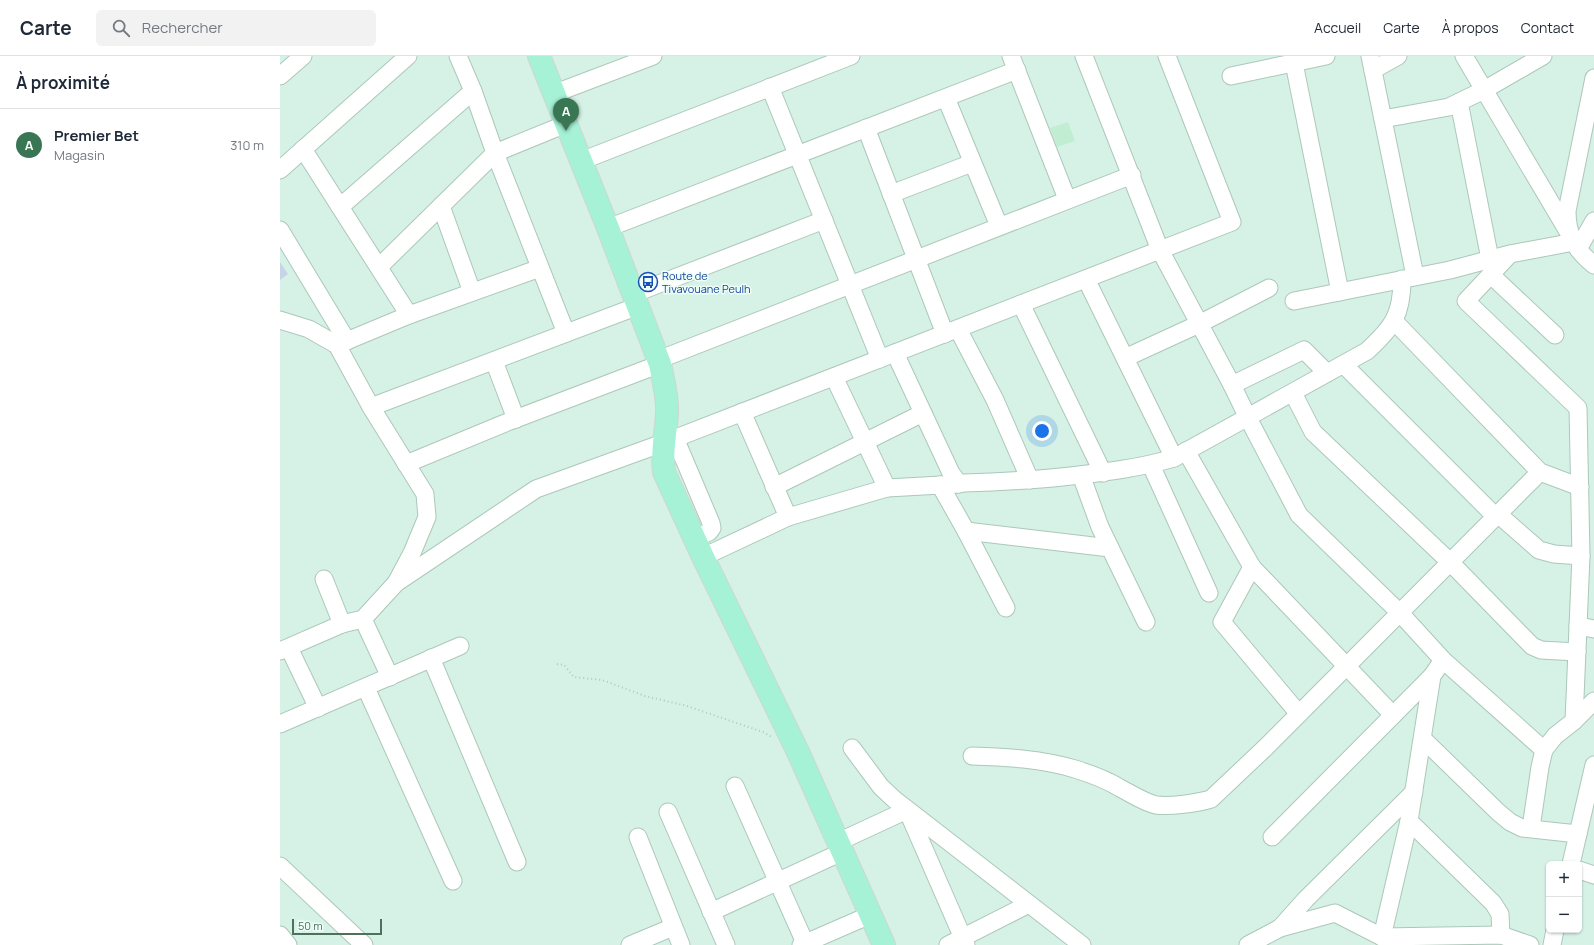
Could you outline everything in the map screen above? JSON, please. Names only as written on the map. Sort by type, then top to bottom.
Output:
[{"type":"main road","points":[[539,56],[608,228],[659,362],[665,389],[669,441],[662,462],[664,472],[698,548],[798,752],[884,945]]},
{"type":"street","points":[[280,76],[303,56]]},
{"type":"street","points":[[280,170],[408,56]]},
{"type":"street","points":[[458,56],[473,91],[495,153],[566,333]]},
{"type":"street","points":[[553,94],[631,60],[652,56]]},
{"type":"street","points":[[1084,56],[1132,175],[1160,250],[1299,515],[1400,613],[1443,660],[1544,750]]},
{"type":"street","points":[[318,708],[284,650],[342,624],[362,619],[396,583],[536,489],[669,441],[1232,222],[1167,56]]},
{"type":"street","points":[[1231,76],[1326,56]]},
{"type":"street","points":[[698,548],[788,517],[886,488],[959,484],[964,482],[1030,480],[1103,473],[1151,465],[1180,455],[1367,351],[1384,335],[1394,321],[1409,278],[1372,63],[1398,56]]},
{"type":"street","points":[[1464,56],[1574,242],[1587,259],[1594,265]]},
{"type":"street","points":[[1383,120],[1450,106],[1484,90],[1543,56]]},
{"type":"street","points":[[581,161],[770,88],[844,57]]},
{"type":"street","points":[[608,228],[946,98],[1014,63],[1067,199]]},
{"type":"street","points":[[1294,63],[1340,292]]},
{"type":"street","points":[[1574,242],[1567,225],[1567,211],[1594,78]]},
{"type":"street","points":[[770,88],[850,286],[887,356],[923,413],[951,473],[959,484]]},
{"type":"street","points":[[340,207],[473,91]]},
{"type":"street","points":[[946,98],[999,226]]},
{"type":"street","points":[[1459,102],[1491,267],[1555,335]]},
{"type":"street","points":[[379,267],[495,153],[566,124]]},
{"type":"street","points":[[866,128],[916,260],[951,331],[994,400],[1030,480]]},
{"type":"street","points":[[303,149],[409,315]]},
{"type":"street","points":[[892,194],[972,163]]},
{"type":"street","points":[[406,464],[999,226],[1132,175]]},
{"type":"street","points":[[441,206],[472,292]]},
{"type":"street","points":[[372,407],[566,333],[636,300],[824,220]]},
{"type":"street","points":[[1574,721],[1577,652],[1586,628],[1581,556],[1578,408],[1466,301],[1491,267],[1510,254],[1574,242],[1594,222]]},
{"type":"street","points":[[280,230],[342,343],[372,407],[425,494],[427,517],[412,552],[396,583]]},
{"type":"street","points":[[1294,301],[1409,278],[1491,267]]},
{"type":"street","points":[[280,320],[309,329],[342,343],[409,315],[540,268]]},
{"type":"street","points":[[1086,279],[1125,358],[1180,455],[1252,567],[1393,715]]},
{"type":"street","points":[[1125,358],[1199,324],[1269,288]]},
{"type":"street","points":[[1021,304],[1103,473]]},
{"type":"street","points":[[1394,321],[1540,472],[1580,487]]},
{"type":"street","points":[[1232,385],[1304,350],[1328,373]]},
{"type":"street","points":[[494,361],[516,419]]},
{"type":"street","points":[[1344,365],[1497,515],[1539,550],[1554,554],[1581,556]]},
{"type":"street","points":[[834,377],[886,488]]},
{"type":"street","points":[[1293,393],[1313,432],[1450,562],[1532,646],[1542,650],[1577,652]]},
{"type":"street","points":[[742,412],[788,517]]},
{"type":"street","points":[[774,487],[923,413]]},
{"type":"street","points":[[1151,465],[1209,593]]},
{"type":"street","points":[[972,756],[1043,762],[1073,768],[1106,780],[1137,798],[1156,805],[1201,802],[1211,799],[1299,714],[1540,472]]},
{"type":"street","points":[[1082,475],[1100,527],[1146,622]]},
{"type":"street","points":[[940,485],[1006,608]]},
{"type":"street","points":[[966,531],[1110,548]]},
{"type":"street","points":[[1252,567],[1222,622],[1299,714]]},
{"type":"street","points":[[324,579],[342,624]]},
{"type":"street","points":[[362,619],[390,677]]},
{"type":"street","points":[[280,724],[460,646]]},
{"type":"street","points":[[431,658],[517,862]]},
{"type":"street","points":[[1272,837],[1432,676],[1443,660]]},
{"type":"street","points":[[1382,937],[1410,820],[1432,676]]},
{"type":"street","points":[[366,688],[452,881]]},
{"type":"street","points":[[1531,828],[1544,750],[1555,736],[1574,721],[1594,701]]},
{"type":"street","points":[[1423,739],[1510,822],[1522,828],[1578,834]]},
{"type":"street","points":[[852,748],[881,787],[907,810],[1082,945]]},
{"type":"street","points":[[1572,861],[1592,786],[1594,765]]},
{"type":"street","points":[[735,786],[804,944],[870,914]]},
{"type":"street","points":[[1280,928],[1306,899],[1414,792]]},
{"type":"street","points":[[711,912],[778,882],[907,810]]},
{"type":"street","points":[[907,810],[959,943],[1029,904]]},
{"type":"street","points":[[668,812],[726,945]]},
{"type":"street","points":[[1410,820],[1493,903],[1500,914],[1501,935]]},
{"type":"street","points":[[638,837],[681,945]]},
{"type":"street","points":[[280,866],[364,945]]},
{"type":"street","points":[[1582,871],[1594,875]]},
{"type":"street","points":[[1248,945],[1280,928],[1336,913],[1382,937],[1501,935],[1530,945]]},
{"type":"street","points":[[630,945],[673,926]]},
{"type":"street","points":[[1552,945],[1554,933]]},
{"type":"street","points":[[280,935],[288,945]]},
{"type":"path","points":[[557,664],[564,665],[574,677],[602,680],[645,696],[687,706],[763,732],[773,738]]},
{"type":"shaded area","points":[[280,56],[1594,56],[1594,945],[280,945]]},
{"type":"shaded area","points":[[280,262],[288,274],[280,280]]},
{"type":"building","points":[[1068,122],[1075,141],[1057,147],[1050,128]]},
{"type":"place","name":"Premier Bet","points":[[566,131]]},
{"type":"place","name":"Route de Tivavouane Peulh","points":[[648,282]]}]
